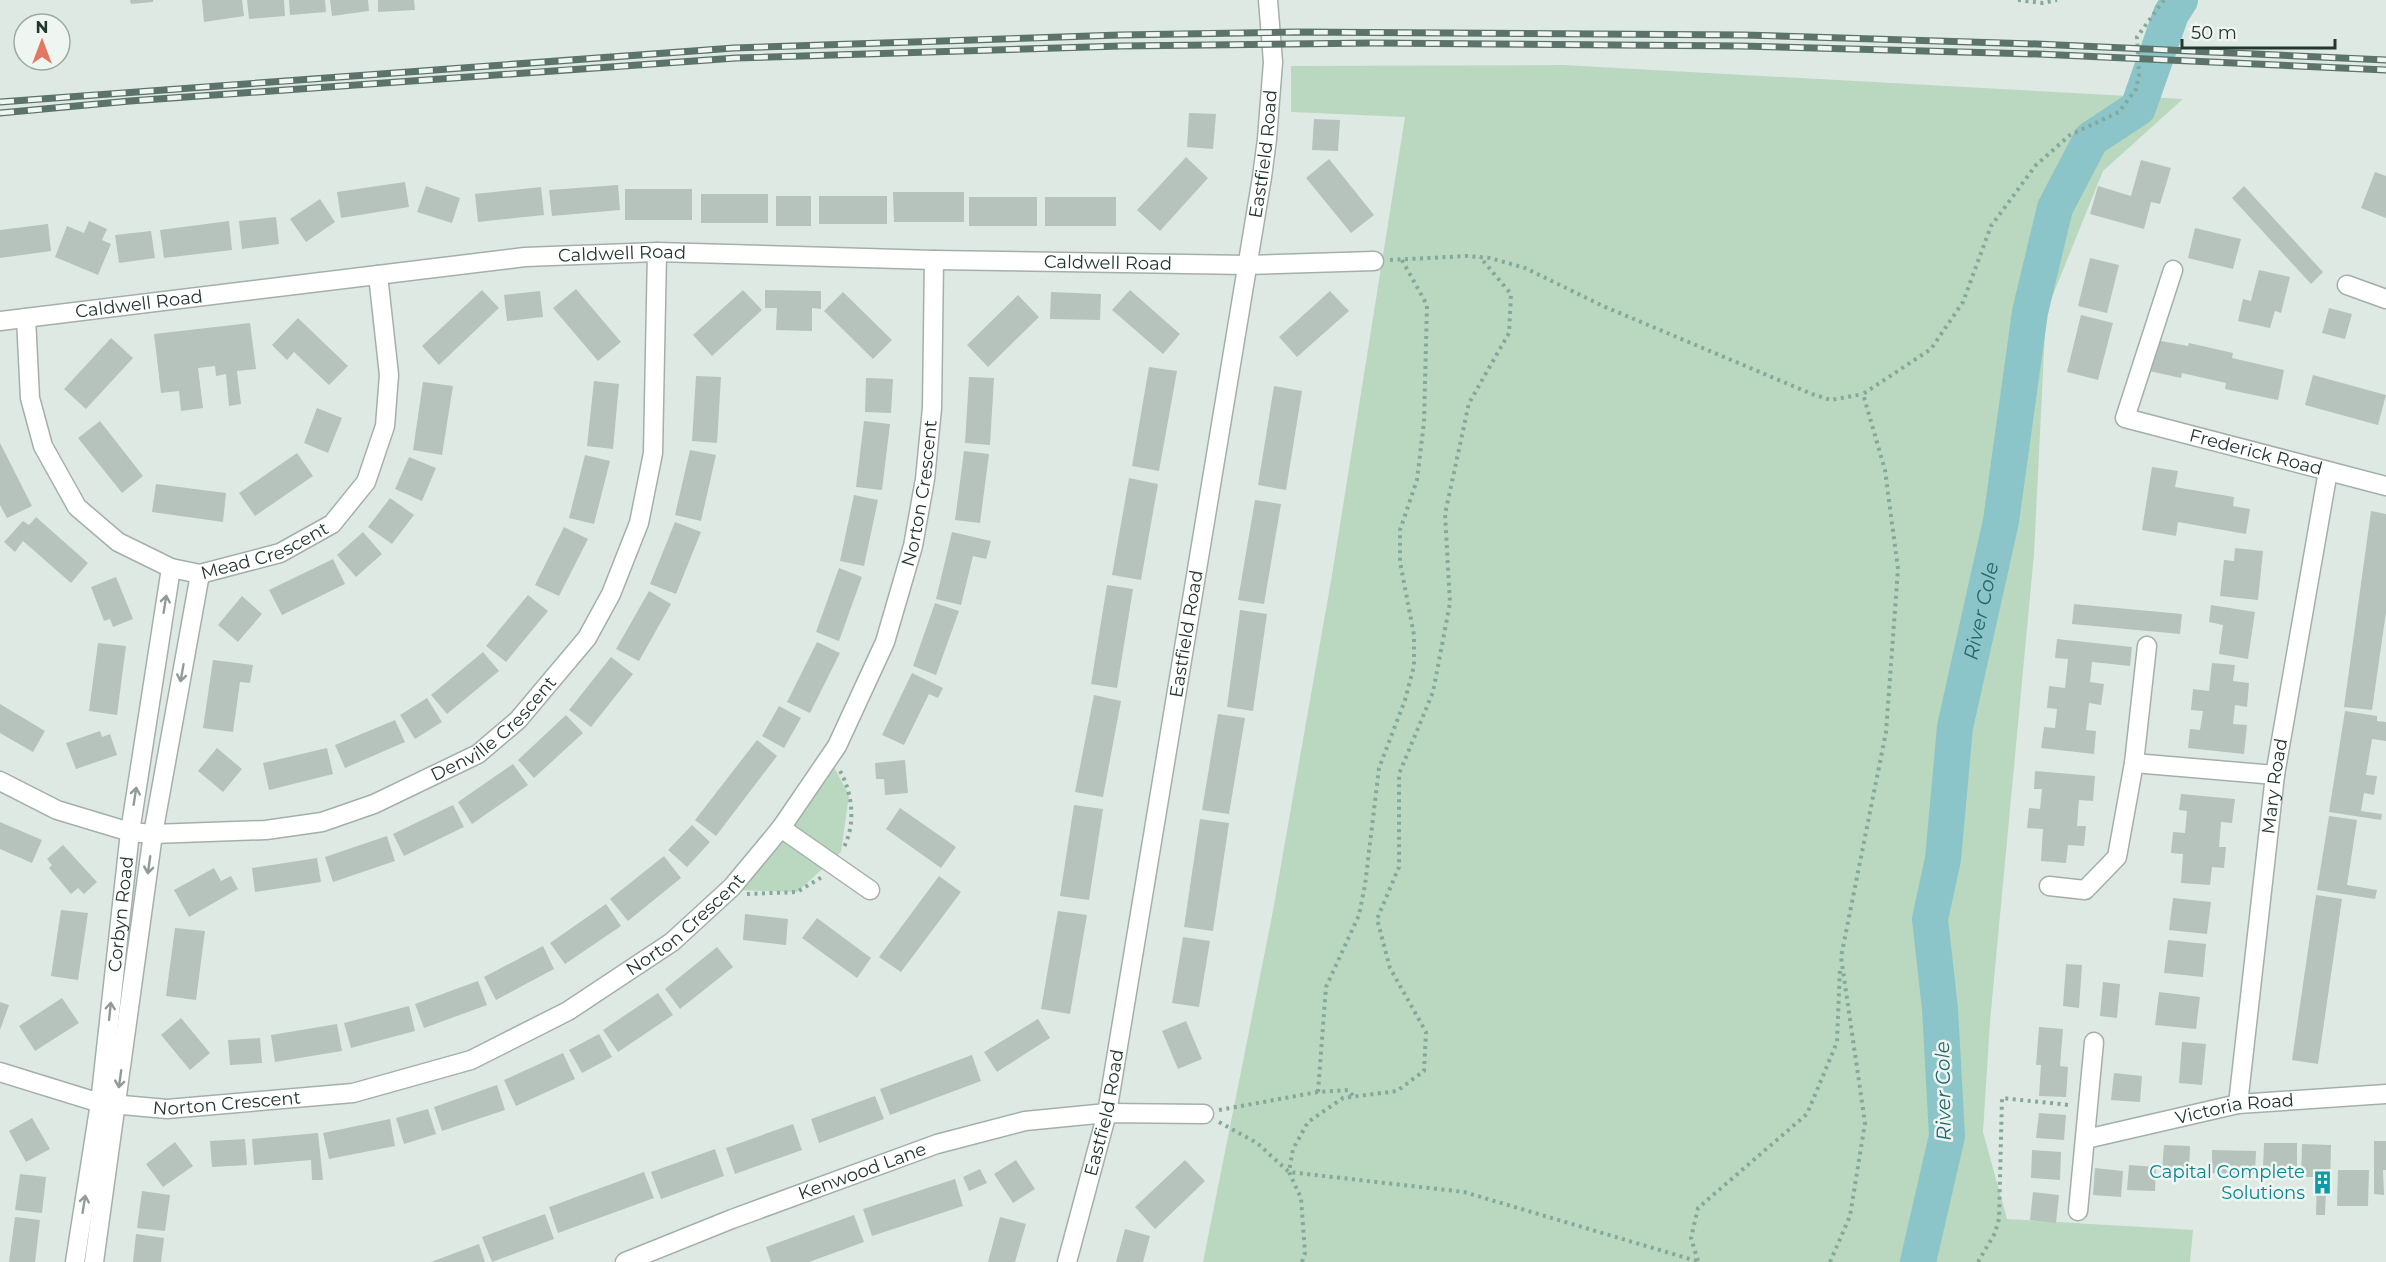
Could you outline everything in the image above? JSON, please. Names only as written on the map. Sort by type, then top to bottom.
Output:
[{"type":"street","name":"Eastfield Road","points":[[1067,1262],[1107,1113],[1247,265],[1267,139],[1273,62],[1268,0]]},
{"type":"street","name":"Caldwell Road","points":[[0,321],[525,257],[657,252],[934,260],[1247,265],[1374,261]]},
{"type":"street","name":"Denville Crescent","points":[[0,781],[57,810],[130,832],[153,834],[266,830],[322,822],[374,804],[478,753],[518,720],[587,638],[611,594],[639,523],[653,453],[657,252]]},
{"type":"street","name":"Norton Crescent","points":[[0,1072],[108,1104],[167,1108],[353,1092],[471,1060],[568,1011],[672,942],[732,888],[781,828],[837,746],[885,642],[913,546],[925,479],[932,408],[934,260]]},
{"type":"street","name":"Frederick Road","points":[[2173,270],[2125,418],[2386,486]]},
{"type":"street","name":"Mead Crescent","points":[[26,318],[30,398],[43,446],[77,507],[118,542],[171,568],[200,574],[291,548],[332,524],[366,482],[385,426],[389,375],[378,275]]},
{"type":"street","points":[[2348,285],[2386,299]]},
{"type":"street","name":"Mary Road","points":[[2238,1104],[2276,775],[2328,471]]},
{"type":"street","name":"Corbyn Road","points":[[94,1262],[130,832],[171,568]]},
{"type":"street","name":"Corbyn Road","points":[[75,1262],[108,1104],[153,834],[200,574]]},
{"type":"street","points":[[2049,886],[2085,890],[2117,857],[2134,763],[2146,646]]},
{"type":"street","points":[[2134,763],[2276,775]]},
{"type":"street","points":[[781,828],[870,890]]},
{"type":"street","points":[[2078,1210],[2094,1042]]},
{"type":"street","name":"Victoria Road","points":[[2086,1139],[2238,1104],[2386,1094]]},
{"type":"street","name":"Kenwood Lane","points":[[625,1262],[732,1219],[937,1144],[1025,1121],[1107,1113],[1204,1114]]},
{"type":"path","points":[[2018,0],[2043,3],[2057,0]]},
{"type":"path","points":[[1374,261],[1490,258],[1525,268],[1603,306],[1812,394],[1831,400],[1863,394],[1931,349],[1963,302],[1991,226],[2037,165],[2070,135],[2119,111],[2136,89],[2139,75],[2137,37],[2164,0]]},
{"type":"path","points":[[1288,1172],[1293,1149],[1308,1122],[1343,1098],[1397,1091],[1424,1071],[1426,1032],[1390,968],[1377,919],[1399,867],[1399,774],[1433,692],[1450,603],[1445,514],[1469,403],[1509,333],[1511,294],[1480,257]]},
{"type":"path","points":[[1318,1092],[1326,987],[1359,915],[1365,885],[1379,768],[1405,700],[1414,666],[1414,635],[1400,562],[1400,530],[1417,480],[1420,457],[1424,422],[1427,305],[1402,260]]},
{"type":"path","points":[[1699,1262],[1691,1238],[1698,1208],[1807,1114],[1837,1042],[1841,957],[1886,732],[1898,569],[1885,470],[1863,394]]},
{"type":"path","points":[[1830,1262],[1850,1216],[1865,1123],[1841,957]]},
{"type":"path","points":[[1204,1114],[1227,1107],[1318,1092],[1348,1090],[1354,1097]]},
{"type":"path","points":[[1978,1262],[1995,1233],[1999,1219],[2002,1098],[2089,1106]]},
{"type":"path","points":[[1204,1114],[1257,1143],[1288,1172],[1300,1198],[1305,1253],[1302,1262]]},
{"type":"path","points":[[1288,1172],[1464,1192],[1699,1262]]},
{"type":"green space","points":[[1563,65],[2183,99],[2103,171],[2046,312],[2034,554],[1990,1022],[1983,1132],[2007,1219],[2193,1230],[2190,1262],[1203,1262],[1272,916],[1332,575],[1405,117],[1291,112],[1291,66]]},
{"type":"green space","points":[[829,758],[849,795],[841,852],[797,892],[736,890]]},
{"type":"building","points":[[130,0],[153,0],[153,2],[131,4]]},
{"type":"building","points":[[202,0],[242,0],[244,16],[204,22]]},
{"type":"building","points":[[247,0],[284,0],[285,16],[249,19]]},
{"type":"building","points":[[289,0],[325,0],[326,12],[290,15]]},
{"type":"building","points":[[330,0],[368,0],[369,11],[332,16]]},
{"type":"building","points":[[378,0],[414,0],[415,10],[378,12]]},
{"type":"building","points":[[1189,113],[1216,114],[1213,149],[1187,147]]},
{"type":"building","points":[[1314,119],[1340,120],[1338,151],[1312,150]]},
{"type":"building","points":[[1186,157],[1208,178],[1160,231],[1137,210]]},
{"type":"building","points":[[1329,159],[1374,215],[1351,233],[1306,178]]},
{"type":"building","points":[[2141,160],[2171,168],[2160,204],[2151,202],[2144,229],[2090,214],[2098,186],[2131,196]]},
{"type":"building","points":[[2375,172],[2386,176],[2386,218],[2361,208]]},
{"type":"building","points":[[405,182],[409,207],[341,218],[337,192]]},
{"type":"building","points":[[618,185],[620,210],[552,216],[549,190]]},
{"type":"building","points":[[426,186],[460,198],[452,223],[417,212]]},
{"type":"building","points":[[2244,186],[2323,272],[2311,284],[2232,198]]},
{"type":"building","points":[[541,187],[544,215],[478,222],[475,194]]},
{"type":"building","points":[[625,189],[692,189],[692,220],[625,220]]},
{"type":"building","points":[[893,192],[964,192],[964,222],[894,222]]},
{"type":"building","points":[[701,194],[768,194],[768,223],[701,223]]},
{"type":"building","points":[[776,196],[811,196],[811,226],[776,226]]},
{"type":"building","points":[[819,196],[887,196],[887,224],[819,224]]},
{"type":"building","points":[[969,197],[1037,197],[1037,226],[969,226]]},
{"type":"building","points":[[1045,197],[1116,197],[1116,226],[1045,226]]},
{"type":"building","points":[[320,199],[335,222],[306,242],[290,219]]},
{"type":"building","points":[[276,217],[279,244],[242,249],[239,221]]},
{"type":"building","points":[[89,221],[107,229],[102,240],[111,244],[98,275],[55,257],[67,226],[84,233]]},
{"type":"building","points":[[229,221],[232,250],[164,258],[160,230]]},
{"type":"building","points":[[48,224],[51,251],[0,258],[0,230]]},
{"type":"building","points":[[2195,228],[2241,239],[2233,269],[2188,258]]},
{"type":"building","points":[[151,231],[155,258],[119,263],[115,235]]},
{"type":"building","points":[[2090,258],[2119,265],[2107,313],[2078,306]]},
{"type":"building","points":[[2259,270],[2290,277],[2281,313],[2275,311],[2270,328],[2238,321],[2243,299],[2251,301]]},
{"type":"building","points":[[576,289],[621,342],[598,361],[553,308]]},
{"type":"building","points":[[482,290],[499,308],[439,365],[422,346]]},
{"type":"building","points":[[743,290],[762,310],[712,356],[693,335]]},
{"type":"building","points":[[765,290],[821,291],[821,309],[812,308],[812,331],[776,330],[777,308],[765,308]]},
{"type":"building","points":[[1130,290],[1180,334],[1163,354],[1112,310]]},
{"type":"building","points":[[540,291],[543,317],[507,321],[504,295]]},
{"type":"building","points":[[1330,291],[1349,311],[1297,357],[1279,337]]},
{"type":"building","points":[[843,292],[892,340],[873,359],[824,311]]},
{"type":"building","points":[[1051,292],[1101,294],[1100,320],[1050,319]]},
{"type":"building","points":[[1018,295],[1039,317],[988,367],[967,345]]},
{"type":"building","points":[[2329,308],[2352,314],[2345,339],[2322,333]]},
{"type":"building","points":[[2081,315],[2113,323],[2098,380],[2067,372]]},
{"type":"building","points":[[298,318],[348,366],[329,385],[294,352],[287,360],[272,345]]},
{"type":"building","points":[[250,323],[256,369],[237,371],[241,404],[229,406],[226,374],[216,376],[215,366],[198,368],[203,408],[181,411],[179,391],[161,393],[154,334]]},
{"type":"building","points":[[111,338],[133,358],[86,409],[64,389]]},
{"type":"building","points":[[2156,340],[2188,346],[2189,343],[2233,353],[2232,358],[2284,370],[2278,400],[2225,389],[2226,383],[2182,373],[2181,378],[2149,371]]},
{"type":"building","points":[[1149,367],[1177,371],[1159,471],[1132,466]]},
{"type":"building","points":[[2313,375],[2386,395],[2378,425],[2305,405]]},
{"type":"building","points":[[696,376],[721,377],[717,443],[692,441]]},
{"type":"building","points":[[969,377],[994,378],[990,445],[965,443]]},
{"type":"building","points":[[866,378],[893,379],[891,413],[865,412]]},
{"type":"building","points":[[594,381],[619,384],[613,449],[587,446]]},
{"type":"building","points":[[423,382],[453,386],[442,455],[413,450]]},
{"type":"building","points":[[1274,386],[1302,391],[1286,490],[1258,485]]},
{"type":"building","points":[[317,408],[342,418],[328,453],[304,443]]},
{"type":"building","points":[[100,421],[143,476],[122,493],[78,438]]},
{"type":"building","points":[[864,421],[890,424],[882,490],[856,487]]},
{"type":"building","points":[[0,443],[32,506],[7,518],[0,505]]},
{"type":"building","points":[[690,450],[716,455],[701,521],[675,515]]},
{"type":"building","points":[[964,451],[989,454],[980,523],[955,520]]},
{"type":"building","points":[[297,453],[313,476],[255,516],[239,493]]},
{"type":"building","points":[[585,455],[610,461],[594,524],[569,518]]},
{"type":"building","points":[[409,457],[436,468],[422,501],[395,489]]},
{"type":"building","points":[[2152,467],[2178,471],[2175,487],[2234,497],[2233,506],[2250,509],[2246,534],[2178,522],[2176,536],[2142,530]]},
{"type":"building","points":[[1129,478],[1158,484],[1141,580],[1112,575]]},
{"type":"building","points":[[156,484],[226,493],[223,522],[152,512]]},
{"type":"building","points":[[854,495],[878,500],[864,566],[840,561]]},
{"type":"building","points":[[390,498],[414,515],[392,544],[368,527]]},
{"type":"building","points":[[1255,500],[1281,504],[1264,604],[1238,600]]},
{"type":"building","points":[[2371,511],[2386,514],[2386,612],[2372,710],[2344,707]]},
{"type":"building","points":[[36,517],[88,563],[71,583],[23,541],[15,552],[4,542],[23,521],[29,525]]},
{"type":"building","points":[[675,522],[701,532],[676,594],[650,584]]},
{"type":"building","points":[[564,527],[588,539],[559,596],[535,585]]},
{"type":"building","points":[[363,532],[382,554],[356,577],[337,555]]},
{"type":"building","points":[[952,532],[991,541],[986,559],[973,556],[961,605],[936,599]]},
{"type":"building","points":[[2235,548],[2263,551],[2258,600],[2220,596],[2224,560],[2234,561]]},
{"type":"building","points":[[333,559],[345,584],[282,615],[269,590]]},
{"type":"building","points":[[839,568],[862,577],[839,641],[816,632]]},
{"type":"building","points":[[116,577],[133,619],[113,627],[110,619],[104,621],[91,587]]},
{"type":"building","points":[[1107,585],[1133,589],[1117,688],[1091,684]]},
{"type":"building","points":[[649,591],[671,604],[639,661],[616,649]]},
{"type":"building","points":[[528,595],[548,611],[506,662],[486,646]]},
{"type":"building","points":[[242,596],[262,614],[238,642],[218,625]]},
{"type":"building","points":[[935,603],[959,611],[936,675],[913,666]]},
{"type":"building","points":[[2074,604],[2182,614],[2180,634],[2072,624]]},
{"type":"building","points":[[2211,605],[2255,612],[2248,659],[2219,654],[2223,625],[2209,622]]},
{"type":"building","points":[[1240,610],[1267,614],[1253,711],[1227,707]]},
{"type":"building","points":[[2057,639],[2132,647],[2130,666],[2092,662],[2090,682],[2104,684],[2101,705],[2089,703],[2086,730],[2096,731],[2094,754],[2041,748],[2044,727],[2055,728],[2057,709],[2047,708],[2049,686],[2065,688],[2068,659],[2055,658]]},
{"type":"building","points":[[817,642],[840,653],[810,713],[787,702]]},
{"type":"building","points":[[98,643],[126,646],[117,715],[89,711]]},
{"type":"building","points":[[483,652],[499,671],[447,714],[431,695]]},
{"type":"building","points":[[611,657],[633,674],[591,727],[569,710]]},
{"type":"building","points":[[213,660],[253,665],[250,683],[240,682],[233,732],[203,728]]},
{"type":"building","points":[[2212,663],[2235,665],[2233,681],[2249,683],[2247,707],[2235,705],[2233,724],[2247,725],[2244,754],[2188,748],[2190,729],[2200,730],[2203,711],[2191,710],[2193,689],[2209,691]]},
{"type":"building","points":[[912,673],[943,688],[938,698],[929,694],[904,745],[882,735]]},
{"type":"building","points":[[1094,695],[1121,701],[1103,797],[1075,792]]},
{"type":"building","points":[[427,698],[442,722],[415,739],[400,715]]},
{"type":"building","points":[[0,704],[45,731],[33,752],[0,733]]},
{"type":"building","points":[[779,706],[801,718],[784,748],[762,736]]},
{"type":"building","points":[[2345,711],[2377,716],[2377,721],[2386,722],[2386,741],[2372,739],[2366,775],[2377,776],[2374,795],[2364,793],[2361,811],[2382,814],[2381,820],[2329,812]]},
{"type":"building","points":[[1218,714],[1245,718],[1229,814],[1202,810]]},
{"type":"building","points":[[566,715],[583,733],[534,778],[518,760]]},
{"type":"building","points":[[395,720],[405,742],[345,768],[335,745]]},
{"type":"building","points":[[100,731],[102,737],[110,734],[117,755],[76,769],[66,743]]},
{"type":"building","points":[[757,740],[777,756],[716,836],[695,820]]},
{"type":"building","points":[[217,748],[242,769],[223,792],[198,771]]},
{"type":"building","points":[[327,748],[333,774],[269,790],[263,763]]},
{"type":"building","points":[[905,760],[908,793],[885,795],[884,779],[876,779],[875,763]]},
{"type":"building","points":[[513,764],[528,785],[472,824],[458,802]]},
{"type":"building","points":[[2035,771],[2095,776],[2093,801],[2079,800],[2077,826],[2086,826],[2084,846],[2068,845],[2066,863],[2041,861],[2043,829],[2027,828],[2029,808],[2040,809],[2042,789],[2034,789]]},
{"type":"building","points":[[2181,794],[2235,799],[2232,823],[2221,822],[2219,847],[2226,847],[2224,868],[2212,867],[2210,885],[2181,883],[2183,854],[2171,853],[2173,832],[2185,833],[2187,811],[2179,810]]},
{"type":"building","points":[[453,805],[464,827],[404,856],[393,834]]},
{"type":"building","points":[[1074,805],[1103,809],[1089,900],[1060,896]]},
{"type":"building","points":[[900,808],[956,847],[941,868],[886,829]]},
{"type":"building","points":[[2329,816],[2357,820],[2347,885],[2377,890],[2375,899],[2317,890]]},
{"type":"building","points":[[1200,819],[1229,823],[1213,931],[1184,927]]},
{"type":"building","points":[[0,822],[42,840],[32,863],[0,849]]},
{"type":"building","points":[[692,825],[710,842],[687,867],[668,850]]},
{"type":"building","points":[[387,836],[395,861],[333,882],[325,857]]},
{"type":"building","points":[[63,845],[97,882],[84,894],[78,888],[71,894],[49,868],[52,865],[47,859]]},
{"type":"building","points":[[664,856],[681,878],[628,921],[610,899]]},
{"type":"building","points":[[317,858],[321,882],[255,892],[252,868]]},
{"type":"building","points":[[214,868],[221,881],[231,876],[238,889],[189,917],[174,890]]},
{"type":"building","points":[[939,876],[961,892],[901,972],[879,957]]},
{"type":"building","points":[[2316,895],[2342,899],[2318,1064],[2292,1060]]},
{"type":"building","points":[[2173,898],[2211,902],[2207,934],[2169,930]]},
{"type":"building","points":[[606,904],[621,926],[565,964],[550,943]]},
{"type":"building","points":[[61,910],[88,913],[78,980],[51,976]]},
{"type":"building","points":[[1058,911],[1087,915],[1070,1014],[1041,1009]]},
{"type":"building","points":[[745,914],[788,919],[786,945],[743,940]]},
{"type":"building","points":[[817,918],[871,958],[857,978],[802,938]]},
{"type":"building","points":[[175,928],[205,931],[196,1000],[166,996]]},
{"type":"building","points":[[1183,937],[1210,941],[1199,1007],[1172,1003]]},
{"type":"building","points":[[2168,940],[2206,944],[2203,977],[2164,973]]},
{"type":"building","points":[[543,946],[554,969],[496,1000],[484,977]]},
{"type":"building","points":[[717,947],[733,967],[680,1009],[665,989]]},
{"type":"building","points":[[2066,964],[2082,965],[2079,1008],[2063,1006]]},
{"type":"building","points":[[478,981],[487,1005],[424,1028],[415,1004]]},
{"type":"building","points":[[2103,982],[2120,984],[2117,1018],[2100,1016]]},
{"type":"building","points":[[2159,992],[2200,997],[2196,1029],[2155,1025]]},
{"type":"building","points":[[658,993],[673,1015],[618,1052],[603,1030]]},
{"type":"building","points":[[62,998],[79,1023],[35,1051],[19,1026]]},
{"type":"building","points":[[0,1002],[9,1005],[0,1030]]},
{"type":"building","points":[[409,1006],[415,1031],[351,1048],[344,1023]]},
{"type":"building","points":[[181,1018],[210,1053],[190,1070],[161,1035]]},
{"type":"building","points":[[1038,1019],[1050,1038],[997,1072],[984,1052]]},
{"type":"building","points":[[1186,1021],[1202,1059],[1178,1069],[1162,1031]]},
{"type":"building","points":[[337,1024],[342,1051],[275,1062],[271,1035]]},
{"type":"building","points":[[2039,1027],[2063,1029],[2060,1066],[2068,1067],[2066,1097],[2039,1096],[2041,1065],[2036,1065]]},
{"type":"building","points":[[599,1034],[612,1057],[582,1073],[569,1050]]},
{"type":"building","points":[[260,1038],[262,1063],[230,1065],[228,1040]]},
{"type":"building","points":[[2182,1042],[2206,1044],[2202,1085],[2179,1083]]},
{"type":"building","points":[[563,1053],[575,1079],[516,1106],[504,1080]]},
{"type":"building","points":[[972,1055],[981,1081],[890,1115],[880,1089]]},
{"type":"building","points":[[2114,1073],[2142,1076],[2140,1102],[2111,1100]]},
{"type":"building","points":[[497,1085],[505,1110],[442,1131],[434,1107]]},
{"type":"building","points":[[875,1096],[884,1119],[819,1143],[811,1119]]},
{"type":"building","points":[[428,1109],[436,1134],[404,1144],[396,1118]]},
{"type":"building","points":[[2039,1113],[2066,1115],[2064,1140],[2036,1138]]},
{"type":"building","points":[[32,1118],[50,1149],[26,1162],[9,1131]]},
{"type":"building","points":[[390,1119],[395,1146],[329,1159],[323,1133]]},
{"type":"building","points":[[793,1124],[802,1150],[735,1174],[726,1148]]},
{"type":"building","points":[[318,1133],[323,1180],[312,1180],[311,1160],[254,1165],[252,1139]]},
{"type":"building","points":[[245,1139],[247,1165],[212,1167],[210,1141]]},
{"type":"building","points":[[2374,1141],[2386,1141],[2386,1170],[2383,1170],[2384,1195],[2374,1194]]},
{"type":"building","points":[[175,1142],[193,1166],[163,1187],[146,1164]]},
{"type":"building","points":[[2264,1143],[2297,1143],[2297,1170],[2263,1170]]},
{"type":"building","name":"Capital Complete Solutions","points":[[2302,1144],[2331,1145],[2330,1188],[2326,1188],[2325,1215],[2316,1215],[2317,1177],[2301,1177]]},
{"type":"building","points":[[2164,1145],[2190,1146],[2189,1172],[2162,1171]]},
{"type":"building","points":[[715,1149],[724,1176],[661,1199],[651,1172]]},
{"type":"building","points":[[2032,1150],[2061,1152],[2060,1180],[2031,1178]]},
{"type":"building","points":[[2212,1150],[2256,1151],[2255,1174],[2212,1173]]},
{"type":"building","points":[[1016,1160],[1035,1189],[1013,1203],[994,1174]]},
{"type":"building","points":[[1185,1160],[1205,1181],[1155,1229],[1135,1207]]},
{"type":"building","points":[[2129,1165],[2156,1167],[2155,1191],[2127,1190]]},
{"type":"building","points":[[2095,1168],[2123,1171],[2121,1197],[2093,1195]]},
{"type":"building","points":[[980,1169],[987,1183],[969,1191],[963,1177]]},
{"type":"building","points":[[2338,1170],[2369,1170],[2368,1206],[2337,1206]]},
{"type":"building","points":[[644,1172],[654,1198],[558,1233],[549,1207]]},
{"type":"building","points":[[20,1174],[46,1177],[42,1213],[15,1210]]},
{"type":"building","points":[[955,1179],[963,1206],[872,1236],[863,1209]]},
{"type":"building","points":[[142,1191],[170,1195],[165,1231],[137,1228]]},
{"type":"building","points":[[2033,1192],[2059,1195],[2056,1223],[2030,1220]]},
{"type":"building","points":[[545,1214],[554,1239],[492,1262],[482,1237]]},
{"type":"building","points":[[854,1215],[864,1242],[809,1262],[771,1262],[766,1247]]},
{"type":"building","points":[[15,1217],[40,1220],[35,1262],[9,1262]]},
{"type":"building","points":[[1000,1217],[1026,1224],[1015,1262],[988,1262]]},
{"type":"building","points":[[1125,1229],[1150,1236],[1143,1262],[1116,1262]]},
{"type":"building","points":[[136,1234],[164,1238],[161,1262],[133,1262]]},
{"type":"building","points":[[479,1244],[485,1262],[431,1262]]},
{"type":"waterway","name":"River Cole","points":[[1918,1262],[1947,1136],[1940,1009],[1930,919],[1943,859],[1955,727],[2001,521],[2030,312],[2055,208],[2091,139],[2138,108],[2171,14],[2180,0]]},
{"type":"railway","points":[[0,102],[734,48],[1120,35],[1295,32],[1744,35],[2037,44],[2386,60]]},
{"type":"railway","points":[[0,113],[130,101],[736,58],[1121,46],[1372,43],[1741,46],[2038,54],[2386,70]]},
{"type":"place","name":"Capital Complete Solutions","points":[[2323,1182]]}]
